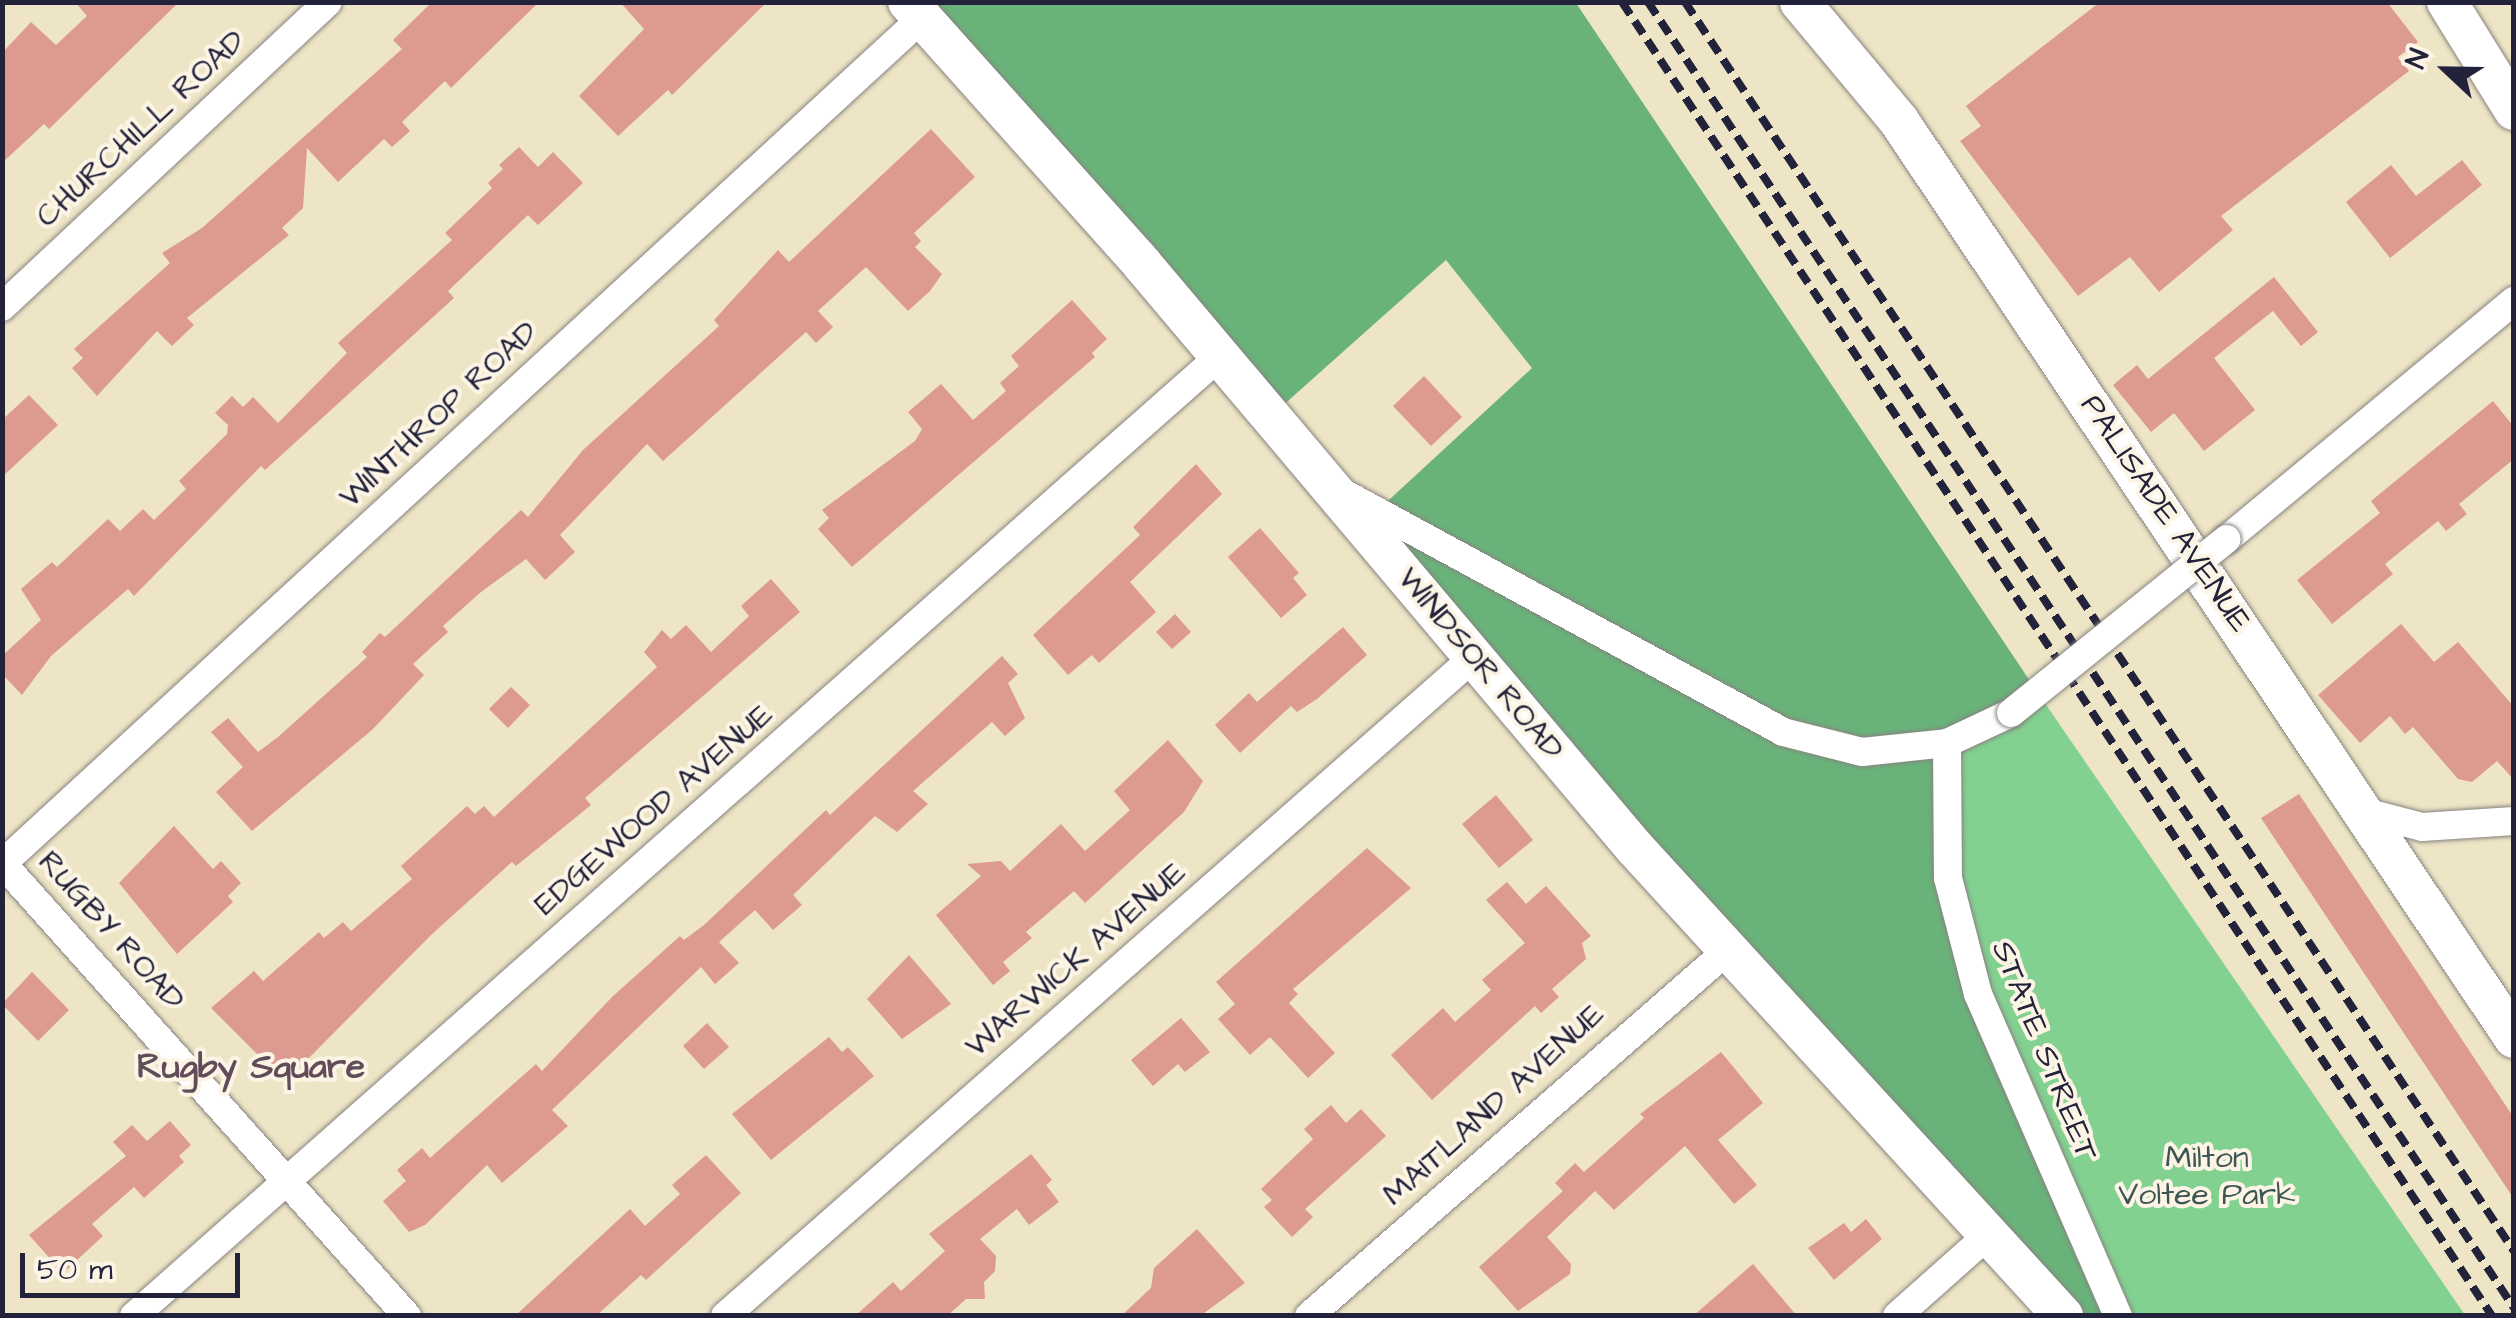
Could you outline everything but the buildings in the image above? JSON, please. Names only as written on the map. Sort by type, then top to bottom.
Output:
[{"type":"street","name":"CHURCHILL ROAD","points":[[2,306],[328,2]]},
{"type":"street","name":"PALISADE AVENUE","points":[[1800,2],[1899,121],[2514,1038]]},
{"type":"street","points":[[2448,2],[2514,110]]},
{"type":"street","name":"WINDSOR ROAD","points":[[915,10],[1220,356],[1728,950],[2063,1316]]},
{"type":"street","name":"WINTHROP ROAD","points":[[3,863],[915,10]]},
{"type":"street","points":[[1330,486],[1783,732],[1862,752],[1947,743],[2011,712],[2228,539],[2514,301]]},
{"type":"street","name":"EDGEWOOD AVENUE","points":[[134,1316],[1220,356]]},
{"type":"street","name":"WARWICK AVENUE","points":[[725,1316],[1474,656]]},
{"type":"street","name":"STATE STREET","points":[[1947,743],[1945,841],[1958,932],[1978,994],[2118,1316]]},
{"type":"street","points":[[2365,812],[2422,827],[2514,821]]},
{"type":"street","name":"RUGBY ROAD","points":[[3,863],[407,1316]]},
{"type":"street","name":"MAITLAND AVENUE","points":[[1309,1316],[1728,950]]},
{"type":"street","points":[[1897,1316],[1988,1234]]},
{"type":"green space","points":[[909,3],[1576,3],[2038,693],[1946,767],[1934,880],[2119,1315],[2063,1315],[1634,847],[1377,511],[1532,368],[1446,260],[1271,416]]},
{"type":"green space","name":"Milton Voltee Park","points":[[2038,693],[2465,1315],[2119,1315],[1934,880],[1946,767]]},
{"type":"railway","points":[[1622,2],[2492,1316]]},
{"type":"railway","points":[[1648,2],[2514,1308]]},
{"type":"railway","points":[[1685,2],[2514,1251]]},
{"type":"district","name":"Rugby Square","points":[[251,1067]]}]
